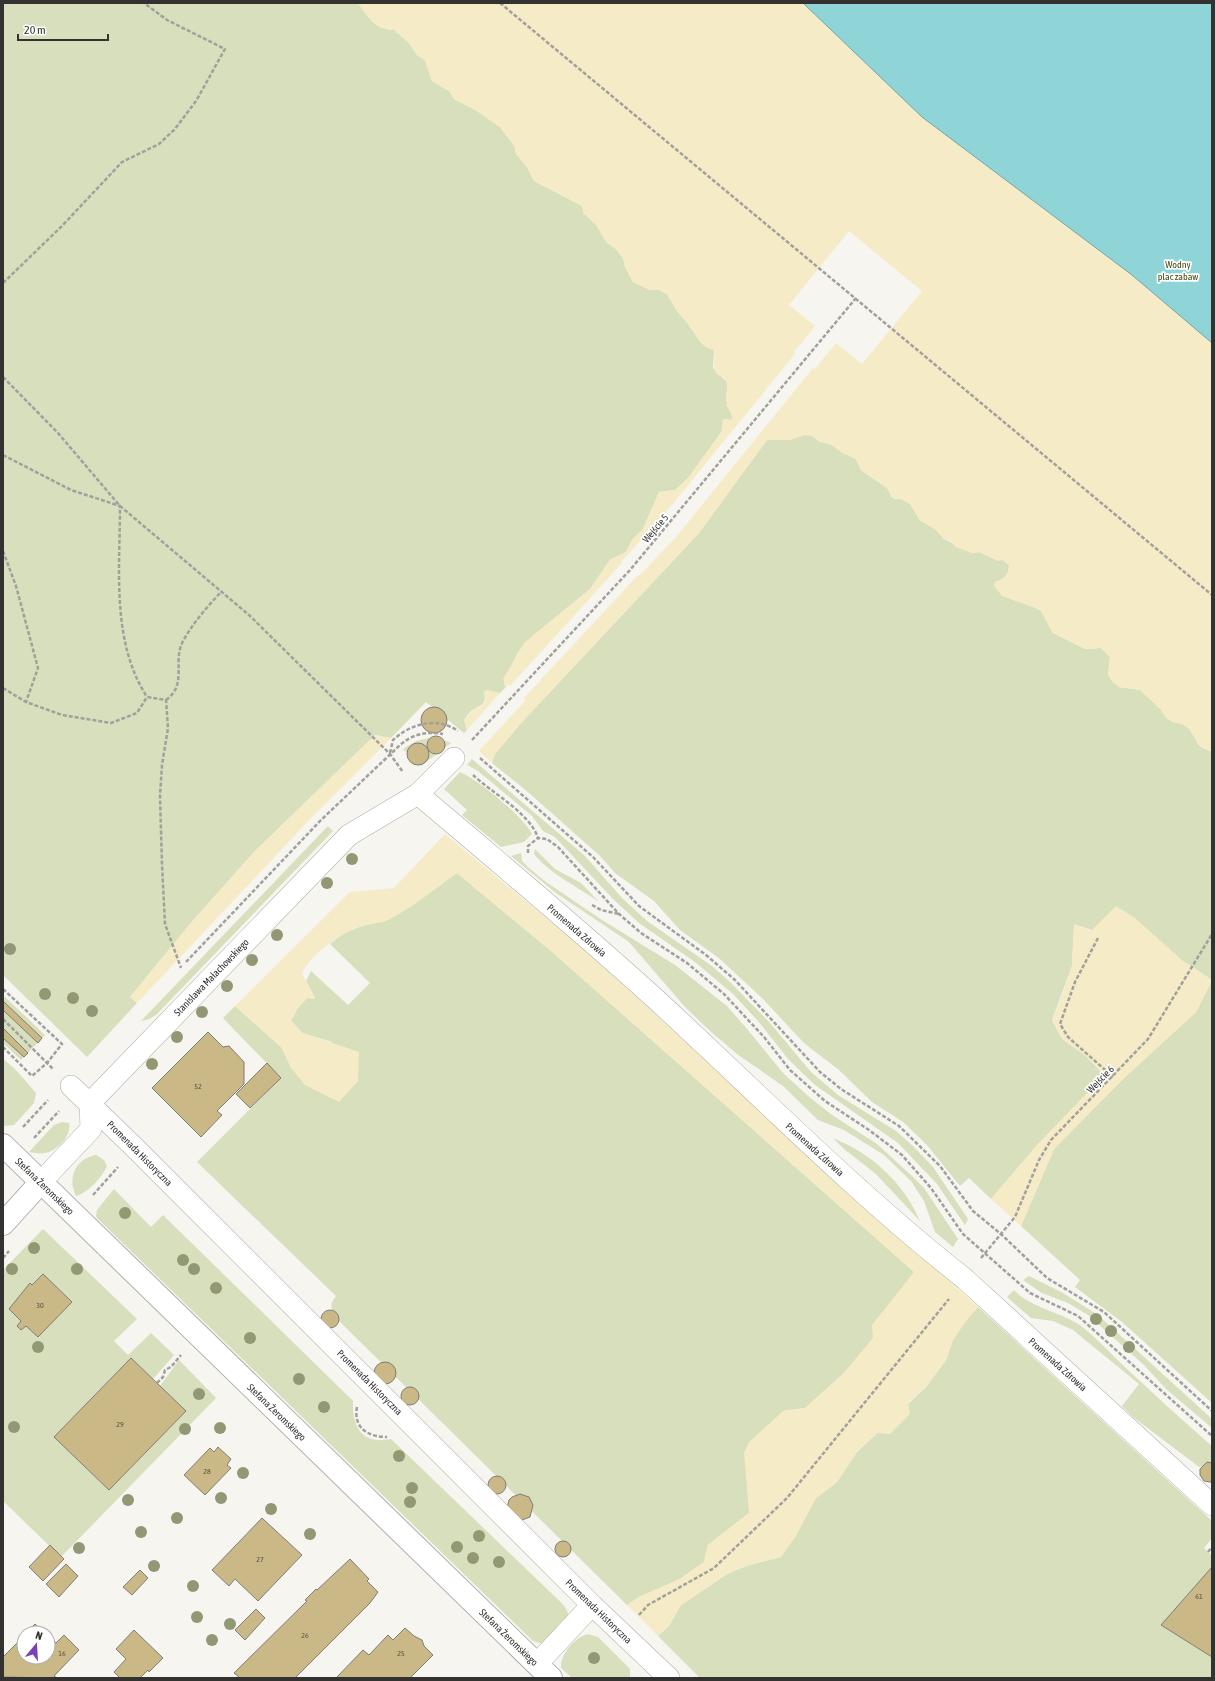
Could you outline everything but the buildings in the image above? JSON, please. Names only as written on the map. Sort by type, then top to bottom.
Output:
[{"type":"street","name":"Stanisława Małachowskiego","points":[[90,1103],[349,835],[418,794],[460,753]]},
{"type":"street","name":"Promenada Zdrowia","points":[[418,794],[649,993],[799,1135],[923,1246],[965,1279],[1212,1505]]},
{"type":"street","name":"Promenada Historyczna","points":[[71,1086],[90,1103],[592,1606],[669,1678]]},
{"type":"street","points":[[3,1224],[91,1129],[90,1103]]},
{"type":"street","name":"Stefana Żeromskiego","points":[[11,1138],[42,1182],[544,1671]]},
{"type":"street","points":[[544,1671],[592,1606]]},
{"type":"path","points":[[3,283],[62,226],[122,162],[159,144],[174,129],[196,101],[225,49],[167,20],[144,3]]},
{"type":"path","points":[[500,3],[1212,595]]},
{"type":"path","name":"Wejście 5","points":[[466,738],[471,741],[630,570],[856,298]]},
{"type":"path","points":[[3,377],[58,432],[120,506],[249,615],[390,754]]},
{"type":"path","points":[[3,455],[71,490],[120,506]]},
{"type":"path","points":[[120,506],[120,600],[125,647],[138,684],[147,697],[166,700],[172,696],[179,680],[178,660],[183,642],[206,608],[221,592]]},
{"type":"path","points":[[3,551],[16,586],[38,668],[26,702]]},
{"type":"path","points":[[3,688],[26,702],[62,715],[111,723],[137,713],[147,697]]},
{"type":"path","points":[[166,700],[168,728],[162,765],[160,796],[165,924],[181,968]]},
{"type":"path","points":[[390,754],[393,740],[411,726],[430,723],[454,728],[462,734]]},
{"type":"path","points":[[176,974],[321,820],[405,740],[413,736],[428,732],[452,737],[460,753],[481,783],[525,817],[536,832],[538,838]]},
{"type":"path","points":[[460,753],[593,857],[638,906],[706,955],[735,980],[820,1072],[842,1089],[899,1126],[940,1166],[973,1211],[1002,1235],[1047,1278],[1104,1312],[1212,1411]]},
{"type":"path","points":[[528,859],[528,846],[538,838],[547,839],[558,847],[619,914],[641,933],[686,963],[724,994],[764,1037],[790,1070],[825,1101],[869,1130],[902,1155],[931,1188],[963,1234],[986,1252],[1030,1293],[1078,1316],[1212,1436]]},
{"type":"path","points":[[588,903],[601,910],[619,914]]},
{"type":"path","name":"Wejście 6","points":[[621,1634],[648,1605],[714,1568],[787,1498],[986,1252],[1002,1235],[1015,1217],[1039,1160],[1051,1140],[1148,1039],[1212,934]]},
{"type":"path","points":[[1098,938],[1075,982],[1060,1024],[1068,1036],[1113,1077]]},
{"type":"path","points":[[3,989],[62,1044],[47,1063],[32,1076],[3,1047]]},
{"type":"path","points":[[3,1019],[47,1063]]},
{"type":"path","points":[[11,1138],[46,1101],[71,1086]]},
{"type":"path","points":[[30,1143],[58,1113],[71,1086]]},
{"type":"path","points":[[89,1199],[135,1148]]},
{"type":"path","points":[[156,1383],[163,1377],[165,1370],[171,1367],[181,1354]]},
{"type":"path","points":[[1208,1552],[1212,1547]]},
{"type":"green space","points":[[3,3],[358,3],[363,10],[389,30],[393,29],[409,43],[417,55],[425,60],[432,81],[449,91],[454,99],[477,111],[500,127],[515,147],[516,154],[527,167],[534,181],[582,206],[607,243],[616,249],[623,258],[625,267],[633,282],[650,290],[659,290],[667,294],[677,311],[701,343],[714,350],[713,368],[727,382],[727,406],[732,414],[732,420],[723,419],[722,431],[689,477],[675,490],[659,492],[643,529],[632,540],[626,552],[610,560],[590,589],[535,634],[518,652],[504,684],[506,687],[500,693],[485,697],[483,704],[470,712],[464,720],[467,730],[464,733],[426,702],[391,738],[375,735],[254,852],[190,924],[130,997],[137,1003],[87,1057],[3,975]]},
{"type":"green space","points":[[804,435],[812,435],[818,441],[832,445],[843,453],[856,459],[861,470],[887,488],[895,499],[901,499],[910,504],[920,520],[936,530],[944,539],[972,553],[979,552],[998,560],[1003,560],[1009,565],[1007,574],[995,582],[1002,595],[1041,611],[1053,633],[1085,649],[1101,648],[1110,657],[1108,675],[1119,687],[1140,690],[1162,710],[1167,717],[1189,728],[1199,745],[1212,752],[1212,980],[1183,961],[1074,924],[1072,966],[1052,1020],[1062,1039],[1086,1056],[1102,1073],[1100,1080],[1039,1143],[991,1199],[969,1178],[960,1186],[927,1145],[903,1122],[872,1102],[839,1070],[804,1043],[762,998],[720,959],[680,930],[654,901],[615,873],[600,856],[528,792],[492,763],[495,754],[522,722],[699,533],[767,440],[790,440]]},
{"type":"green space","points":[[429,738],[451,743],[421,766],[403,749],[416,741]]},
{"type":"green space","points":[[472,759],[585,856],[622,898],[647,921],[712,966],[730,982],[770,1023],[811,1072],[838,1095],[896,1131],[913,1146],[933,1167],[968,1219],[965,1225],[937,1184],[898,1143],[815,1085],[788,1059],[758,1021],[733,994],[695,962],[639,923],[613,899],[555,837],[543,831],[532,816],[478,771],[467,765]]},
{"type":"green space","points":[[460,772],[477,782],[499,799],[520,818],[532,834],[524,842],[501,847],[462,815],[467,810],[444,789]]},
{"type":"green space","points":[[328,826],[333,831],[156,1015],[141,1021]]},
{"type":"green space","points":[[535,849],[555,869],[581,883],[599,902],[548,868],[534,854]]},
{"type":"green space","points":[[521,853],[522,861],[546,882],[602,920],[675,965],[727,1006],[783,1073],[832,1115],[877,1144],[924,1188],[958,1239],[953,1247],[935,1232],[924,1201],[911,1181],[884,1155],[844,1130],[818,1120],[783,1086],[737,1054],[685,1007],[629,942],[556,893],[511,856]]},
{"type":"green space","points":[[457,873],[551,951],[914,1272],[874,1338],[843,1374],[805,1408],[783,1411],[749,1513],[708,1545],[704,1562],[680,1579],[639,1597],[627,1605],[335,1317],[331,1306],[336,1296],[197,1162],[281,1078],[223,1018],[235,1006],[282,1048],[291,1068],[332,1042],[302,1033],[291,1021],[297,1009],[307,998],[315,998],[306,981],[311,971],[348,1005],[370,983],[330,944],[344,933],[362,926],[384,921],[410,907]]},
{"type":"green space","points":[[1212,980],[1212,1403],[1122,1322],[1075,1287],[1080,1280],[1021,1226],[1054,1149],[1123,1079],[1196,1012]]},
{"type":"green space","points":[[5,997],[45,1035],[21,1060],[3,1043],[3,999]]},
{"type":"green space","points":[[3,1059],[15,1069],[36,1093],[34,1103],[14,1125],[3,1126]]},
{"type":"green space","points":[[62,1122],[69,1123],[69,1128],[66,1138],[59,1146],[50,1152],[45,1153],[29,1152],[54,1125]]},
{"type":"green space","points":[[833,1138],[861,1152],[885,1171],[905,1194],[920,1221],[876,1174],[844,1149]]},
{"type":"green space","points":[[96,1155],[104,1160],[107,1166],[102,1175],[94,1184],[85,1192],[76,1196],[72,1183],[75,1170],[83,1161]]},
{"type":"green space","points":[[114,1189],[151,1227],[163,1215],[353,1401],[354,1419],[361,1432],[373,1439],[391,1439],[559,1600],[565,1607],[569,1619],[543,1644],[533,1641],[96,1217],[97,1210]]},
{"type":"green space","points":[[43,1229],[137,1319],[114,1341],[128,1355],[151,1333],[174,1355],[153,1379],[131,1358],[54,1437],[109,1490],[186,1411],[160,1386],[179,1360],[216,1398],[61,1557],[3,1501],[3,1270]]},
{"type":"green space","points":[[1029,1276],[1063,1293],[1098,1315],[1212,1419],[1212,1428],[1166,1389],[1144,1365],[1088,1315],[1068,1303],[1042,1293],[1023,1280]]},
{"type":"green space","points":[[1014,1290],[1037,1306],[1073,1321],[1093,1336],[1128,1370],[1212,1446],[1212,1464],[1199,1467],[1133,1417],[1122,1406],[1139,1384],[1073,1330],[1053,1321],[1031,1318],[1007,1297]]},
{"type":"green space","points":[[978,1307],[1212,1521],[1212,1538],[1204,1548],[1211,1555],[1212,1553],[1212,1567],[1162,1625],[1212,1657],[1212,1678],[700,1678],[658,1636],[669,1626],[681,1605],[727,1574],[749,1565],[781,1557],[816,1498],[837,1482],[857,1452],[926,1387],[946,1360],[953,1340],[965,1322]]},
{"type":"green space","points":[[588,1634],[598,1637],[630,1669],[630,1678],[572,1678],[561,1668],[563,1657],[569,1647],[573,1642]]},
{"type":"sand","points":[[358,3],[803,3],[922,117],[1132,275],[1212,343],[1212,752],[1199,745],[1189,729],[1182,724],[1172,722],[1166,718],[1161,710],[1140,690],[1119,687],[1113,683],[1108,675],[1110,657],[1101,648],[1085,649],[1053,633],[1041,611],[1002,596],[994,586],[995,582],[1007,574],[1009,565],[1003,560],[998,561],[979,552],[972,553],[955,547],[952,542],[944,539],[936,530],[920,520],[910,504],[901,499],[892,498],[887,488],[861,470],[856,459],[843,453],[832,445],[818,441],[812,436],[804,435],[790,440],[767,440],[699,533],[522,722],[495,754],[492,763],[479,751],[526,700],[524,698],[638,575],[639,576],[676,537],[813,368],[815,369],[836,343],[862,364],[922,291],[849,231],[789,305],[815,326],[794,352],[795,354],[657,523],[510,686],[508,684],[506,687],[503,679],[524,643],[590,589],[610,560],[626,552],[632,540],[643,529],[659,492],[675,490],[689,477],[722,431],[723,419],[732,420],[726,401],[727,383],[724,377],[716,373],[714,367],[714,350],[707,348],[701,343],[677,311],[667,294],[659,290],[650,290],[633,282],[625,267],[623,258],[616,249],[607,243],[596,225],[583,213],[582,206],[534,181],[527,167],[516,154],[515,147],[500,127],[477,111],[454,99],[449,91],[432,81],[425,60],[417,55],[409,43],[393,29],[381,28],[372,22]]},
{"type":"sand","points":[[487,690],[500,693],[467,730],[464,720],[475,708],[481,707],[485,702],[484,691]]},
{"type":"sand","points":[[375,735],[391,738],[315,814],[137,1003],[130,997],[190,924],[254,852]]},
{"type":"sand","points":[[445,834],[587,952],[978,1307],[965,1322],[953,1340],[946,1360],[926,1387],[908,1403],[910,1414],[890,1434],[877,1433],[857,1452],[837,1482],[816,1498],[796,1536],[781,1557],[749,1565],[727,1574],[681,1605],[669,1626],[658,1636],[627,1605],[639,1597],[680,1579],[704,1562],[708,1545],[749,1513],[744,1453],[749,1442],[783,1411],[805,1408],[843,1374],[873,1338],[872,1325],[914,1272],[551,951],[457,873],[413,905],[386,921],[365,925],[345,933],[327,945],[311,960],[302,974],[315,999],[307,998],[297,1009],[291,1021],[303,1033],[359,1052],[358,1081],[339,1102],[305,1085],[291,1068],[282,1048],[235,1006],[350,892],[394,888]]},
{"type":"sand","points":[[1116,906],[1135,918],[1183,961],[1212,980],[1196,1012],[1123,1079],[1054,1149],[1021,1226],[991,1199],[1039,1143],[1100,1080],[1102,1072],[1086,1056],[1062,1039],[1052,1020],[1072,966],[1074,924],[1091,931]]},
{"type":"water","points":[[803,3],[1212,3],[1212,343],[1132,275],[922,117]]},
{"type":"park label","name":"Wodny plac zabaw","points":[[1178,270]]}]
